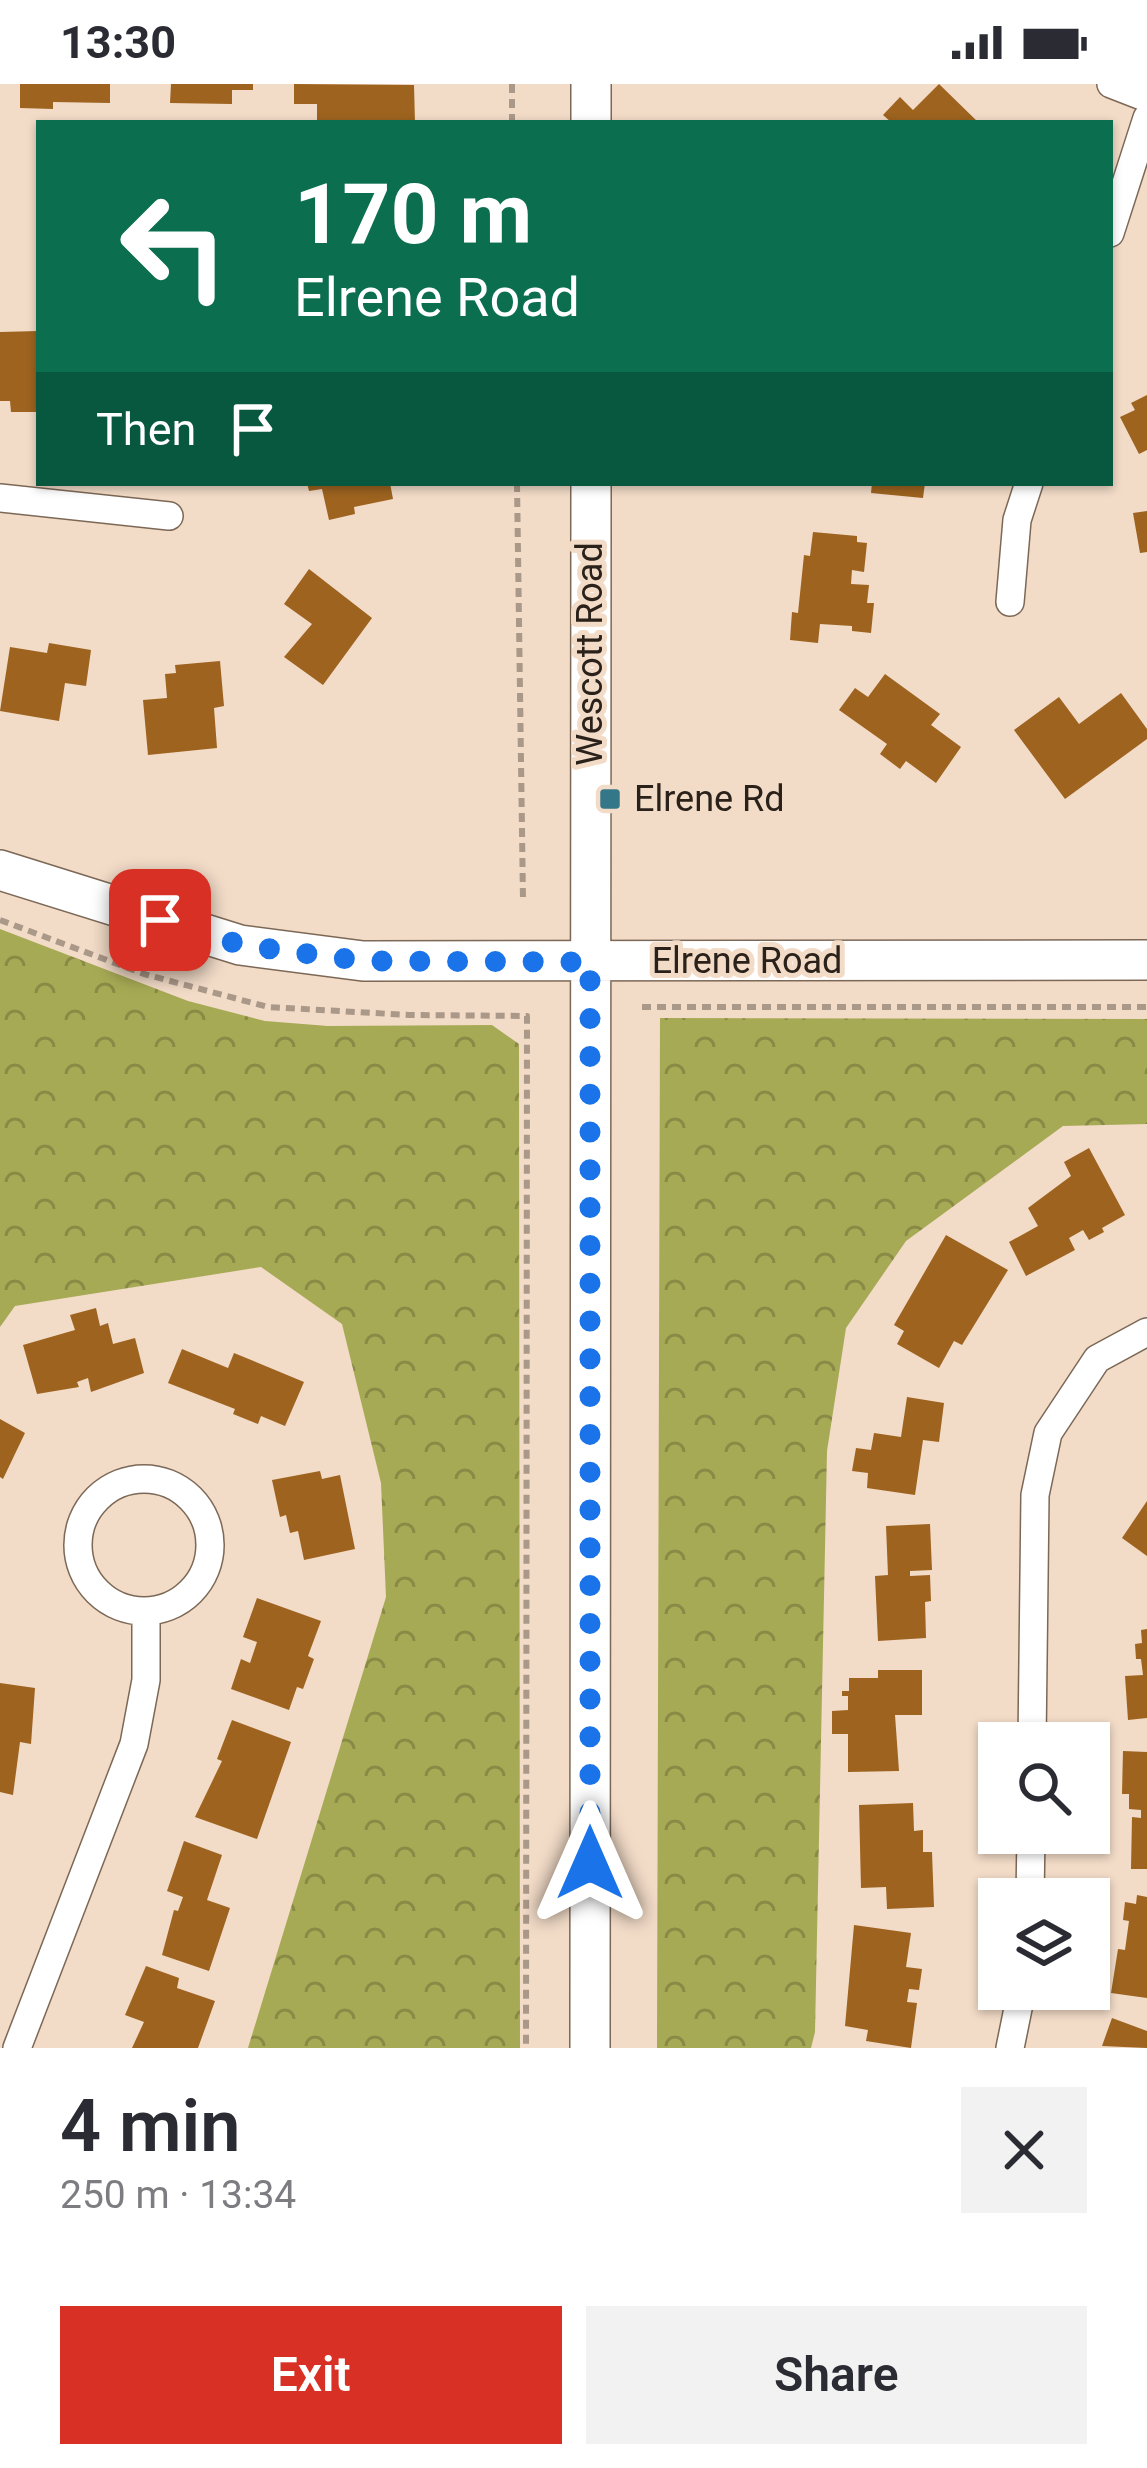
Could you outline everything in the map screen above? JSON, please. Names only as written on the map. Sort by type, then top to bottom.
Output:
[{"type":"street","points":[[591,84],[591,120]]},
{"type":"street","points":[[1111,84],[1147,98]]},
{"type":"street","points":[[1113,223],[1147,118]]},
{"type":"street","name":"Wescott Road","points":[[590,2048],[591,486]]},
{"type":"street","points":[[1010,602],[1017,520],[1028,486]]},
{"type":"street","points":[[0,498],[169,516]]},
{"type":"street","name":"Elrene Road","points":[[0,870],[241,945],[363,961],[1147,960]]},
{"type":"street","points":[[1032,1722],[1035,1495],[1048,1433],[1097,1359],[1147,1331]]},
{"type":"street","points":[[140,1478],[162,1480],[197,1503],[211,1543],[208,1563],[185,1598],[146,1612],[123,1608],[103,1597],[88,1580],[79,1559],[78,1536],[98,1496],[140,1478]]},
{"type":"street","points":[[17,2048],[134,1744],[146,1680],[146,1612]]},
{"type":"street","points":[[1010,2048],[1018,2010]]},
{"type":"path","points":[[512,84],[512,120]]},
{"type":"path","points":[[517,486],[523,900]]},
{"type":"path","points":[[0,920],[144,974],[268,1007],[527,1016],[526,2048]]},
{"type":"path","points":[[642,1007],[1147,1007]]},
{"type":"green space","points":[[0,929],[188,1001],[265,1021],[328,1026],[492,1025],[519,1044],[520,2048],[248,2048],[386,1597],[381,1483],[342,1324],[261,1267],[15,1306],[0,1327]]},
{"type":"green space","points":[[660,1018],[1147,1019],[1147,1124],[1063,1126],[906,1241],[846,1328],[827,1451],[811,2048],[657,2048]]},
{"type":"building","points":[[20,84],[110,84],[110,103],[53,102],[53,109],[20,108]]},
{"type":"building","points":[[171,84],[253,84],[253,90],[232,90],[232,104],[170,103]]},
{"type":"building","points":[[294,84],[414,85],[415,120],[317,120],[317,104],[294,104]]},
{"type":"building","points":[[939,84],[976,120],[889,120],[883,115],[900,97],[913,110]]},
{"type":"building","points":[[36,331],[36,412],[11,412],[10,401],[0,401],[0,332]]},
{"type":"building","points":[[1147,395],[1147,450],[1139,454],[1120,417],[1135,410],[1131,403]]},
{"type":"building","points":[[308,486],[391,486],[393,499],[354,507],[355,514],[329,520],[322,489],[309,491]]},
{"type":"building","points":[[872,486],[925,486],[923,498],[871,493]]},
{"type":"building","points":[[1147,511],[1147,552],[1140,553],[1133,513]]},
{"type":"building","points":[[813,532],[857,536],[857,542],[867,543],[864,572],[852,570],[851,584],[869,585],[867,603],[874,603],[871,633],[820,624],[818,643],[790,640],[804,555],[810,556]]},
{"type":"building","points":[[309,569],[372,618],[323,685],[284,657],[312,624],[284,604]]},
{"type":"building","points":[[49,643],[91,650],[86,686],[65,683],[59,721],[0,711],[10,647],[47,653]]},
{"type":"building","points":[[220,661],[224,706],[214,708],[217,748],[148,755],[143,700],[167,698],[165,674],[176,673],[175,665]]},
{"type":"building","points":[[885,674],[940,714],[931,725],[961,747],[936,783],[906,761],[900,769],[880,754],[887,744],[839,710],[855,688],[868,697]]},
{"type":"building","points":[[1121,693],[1147,729],[1147,739],[1065,799],[1014,730],[1059,697],[1079,724]]},
{"type":"building","points":[[1089,1148],[1125,1215],[1089,1240],[1083,1230],[1069,1238],[1075,1250],[1026,1276],[1009,1242],[1038,1226],[1028,1208],[1071,1176],[1064,1162]]},
{"type":"building","points":[[946,1235],[1008,1270],[962,1345],[954,1341],[939,1368],[897,1344],[904,1331],[894,1325]]},
{"type":"building","points":[[96,1308],[100,1326],[108,1323],[113,1344],[135,1338],[144,1373],[91,1392],[88,1378],[77,1382],[79,1387],[37,1394],[23,1345],[75,1330],[70,1315]]},
{"type":"building","points":[[182,1349],[228,1368],[234,1353],[304,1382],[285,1426],[261,1416],[258,1424],[233,1414],[235,1409],[168,1383]]},
{"type":"building","points":[[907,1397],[944,1403],[939,1442],[923,1440],[915,1495],[867,1488],[868,1473],[852,1471],[856,1448],[871,1450],[874,1433],[901,1437]]},
{"type":"building","points":[[0,1419],[25,1433],[3,1479],[0,1477]]},
{"type":"building","points":[[320,1471],[322,1479],[340,1475],[355,1549],[304,1560],[298,1531],[290,1533],[286,1515],[280,1517],[272,1480]]},
{"type":"building","points":[[1147,1501],[1147,1556],[1122,1538]]},
{"type":"building","points":[[930,1524],[932,1570],[910,1571],[910,1576],[930,1575],[926,1638],[878,1641],[875,1576],[888,1575],[886,1526]]},
{"type":"building","points":[[257,1598],[321,1621],[308,1656],[314,1659],[289,1710],[231,1689],[241,1659],[250,1663],[257,1642],[243,1637]]},
{"type":"building","points":[[1147,1629],[1147,1718],[1128,1720],[1125,1676],[1143,1675],[1135,1644],[1142,1643],[1141,1630]]},
{"type":"building","points":[[878,1670],[922,1670],[922,1715],[895,1715],[899,1771],[848,1772],[848,1734],[832,1734],[832,1711],[848,1710],[848,1696],[842,1696],[842,1691],[849,1691],[849,1678],[878,1678]]},
{"type":"building","points":[[0,1683],[35,1688],[31,1744],[20,1742],[13,1795],[0,1792]]},
{"type":"building","points":[[232,1720],[291,1742],[257,1839],[195,1817],[222,1761],[217,1759]]},
{"type":"building","points":[[1123,1751],[1147,1752],[1147,1869],[1131,1869],[1132,1817],[1141,1818],[1141,1810],[1129,1809],[1129,1794],[1122,1794]]},
{"type":"building","points":[[913,1803],[914,1831],[923,1830],[923,1852],[932,1852],[934,1907],[887,1909],[886,1887],[861,1888],[859,1805]]},
{"type":"building","points":[[184,1841],[222,1855],[207,1900],[230,1908],[209,1971],[162,1955],[174,1910],[178,1911],[183,1897],[167,1891]]},
{"type":"building","points":[[1137,1895],[1147,1897],[1147,1998],[1111,1993],[1118,1949],[1125,1950],[1129,1921],[1123,1920],[1125,1902],[1136,1904]]},
{"type":"building","points":[[854,1925],[911,1933],[906,1967],[922,1969],[919,1990],[909,1989],[907,2002],[917,2003],[911,2048],[866,2041],[868,2030],[845,2026]]},
{"type":"building","points":[[146,1966],[179,1978],[177,1988],[215,2001],[198,2048],[132,2048],[144,2022],[125,2015]]},
{"type":"building","points":[[1112,2018],[1147,2031],[1147,2048],[1102,2046]]},
{"type":"place","name":"Elrene Rd","points":[[610,799]]},
{"type":"route","points":[[160,920],[241,945],[363,961],[590,962],[590,1863]]}]
